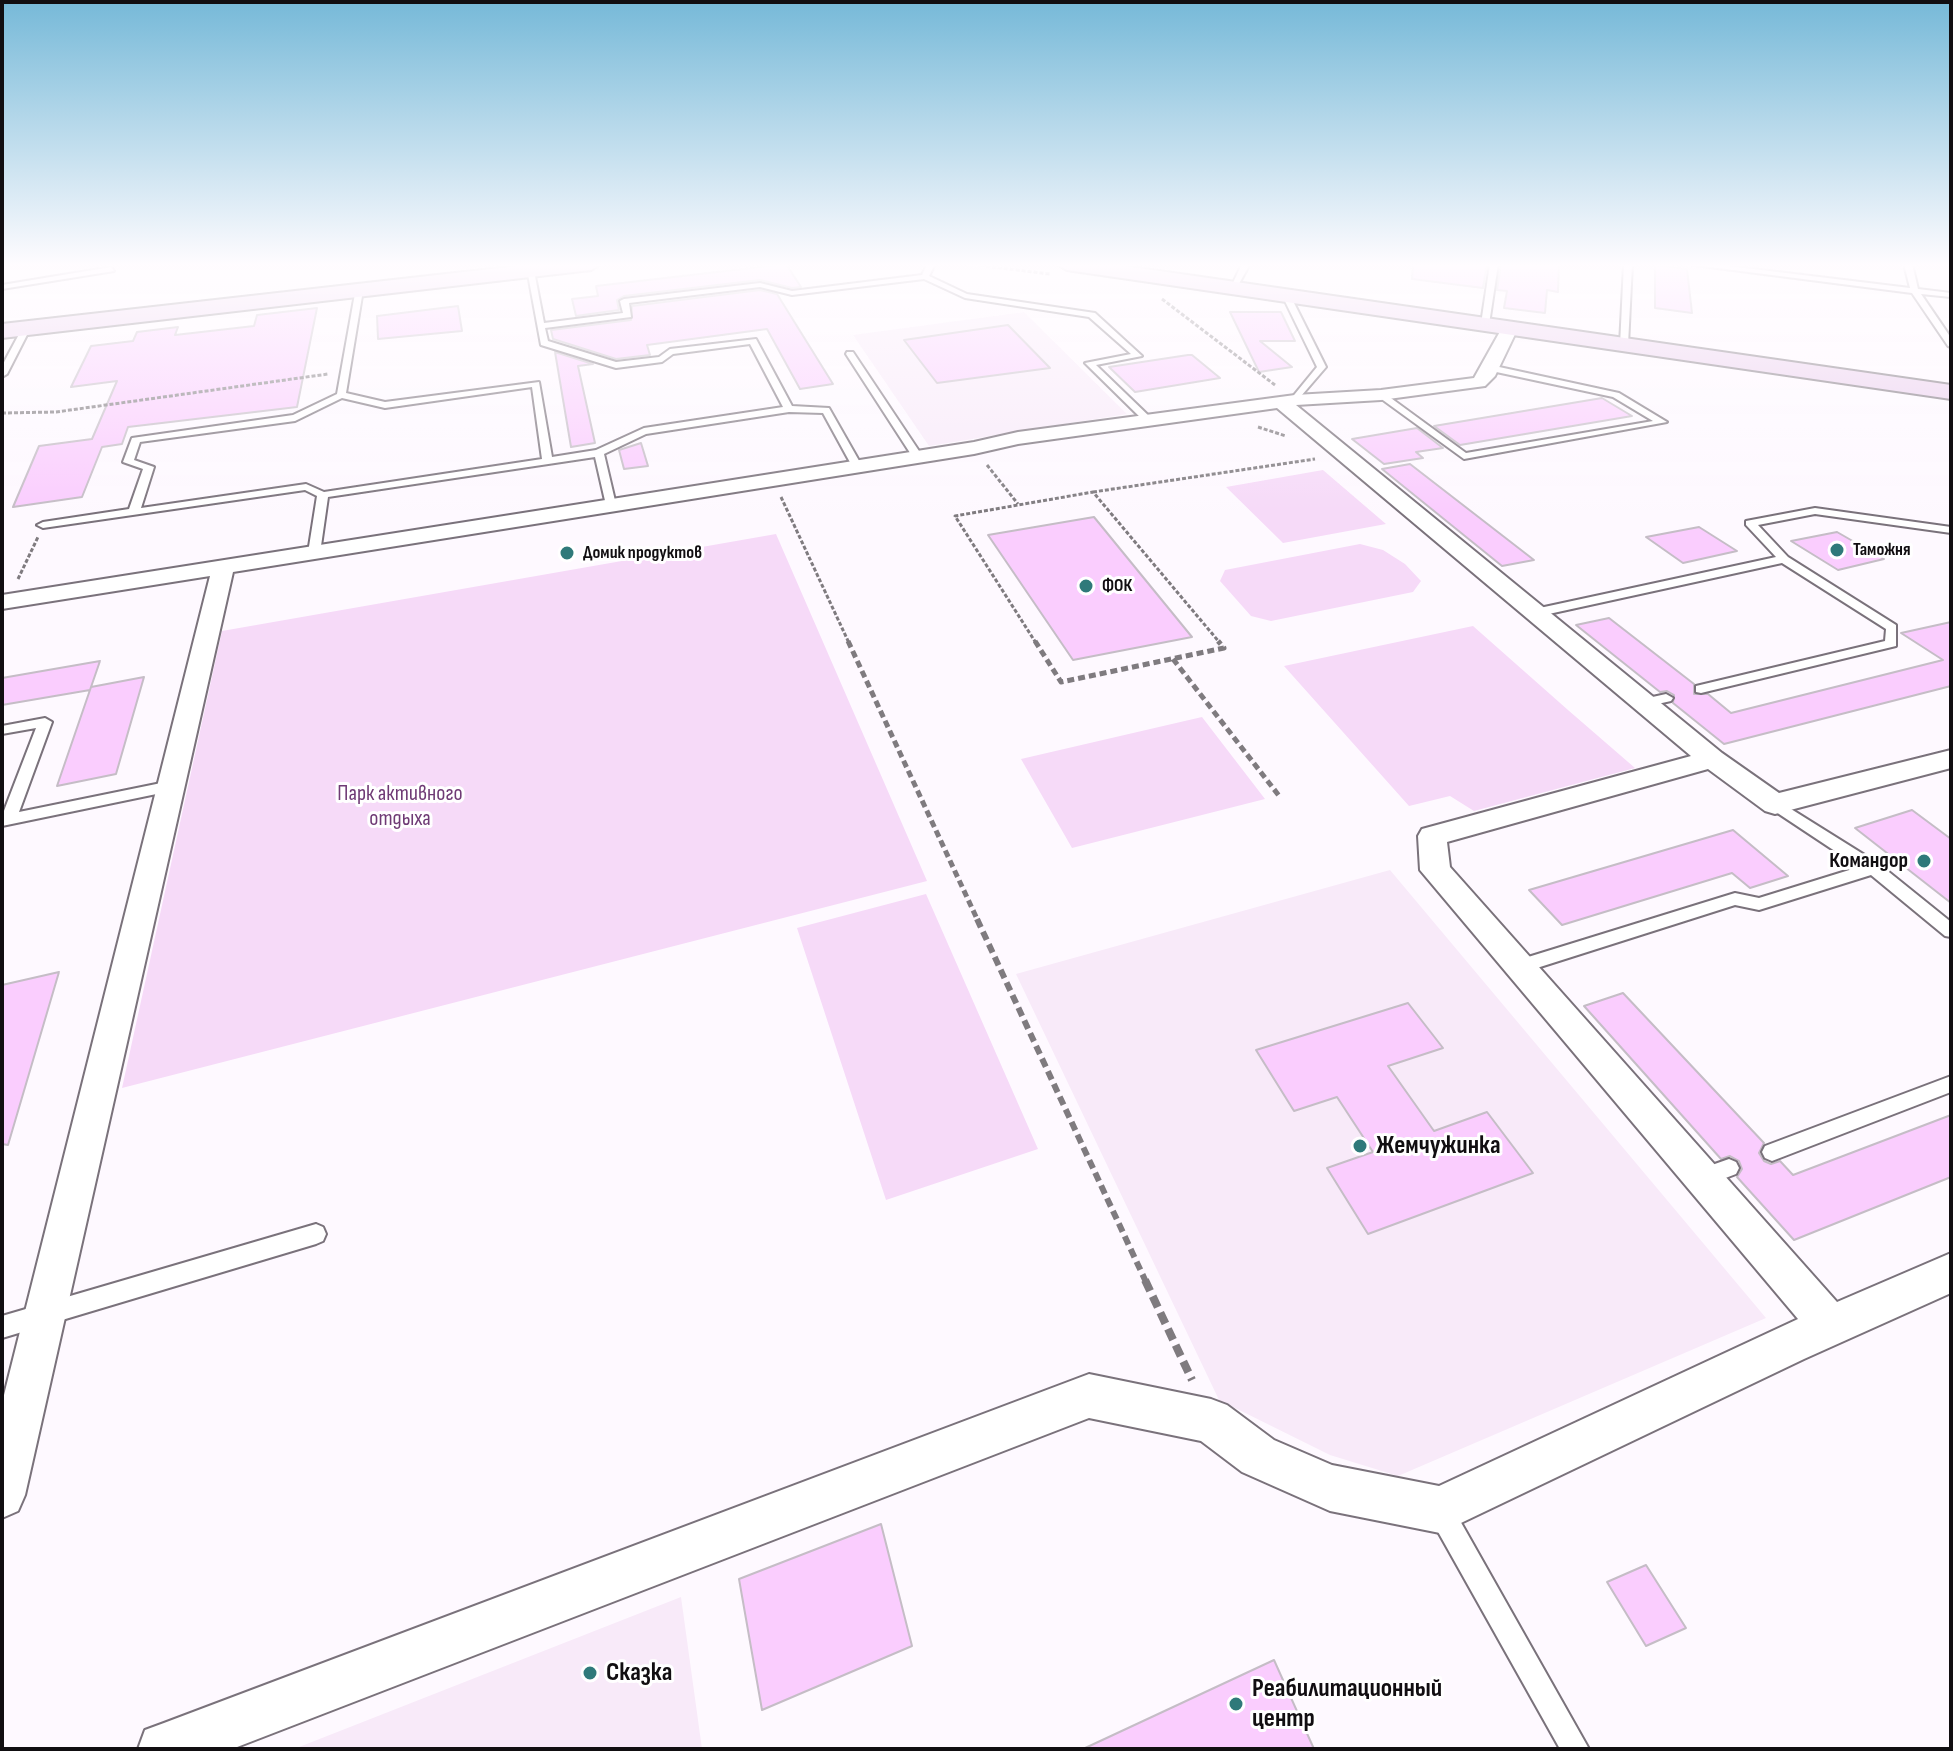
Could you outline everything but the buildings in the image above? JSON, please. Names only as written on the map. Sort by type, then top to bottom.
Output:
[{"type":"street","points":[[5,601],[223,569],[974,448],[1018,438],[1288,402],[1381,395],[1479,382],[1501,346]]},
{"type":"street","points":[[1629,346],[1951,392]]},
{"type":"street","points":[[1288,402],[1344,454],[1535,613],[1655,700],[1712,759],[1775,804],[1951,759]]},
{"type":"street","points":[[2,1495],[223,569]]},
{"type":"street","points":[[1712,759],[1432,836],[1435,870],[1518,967],[1716,1173],[1831,1326]]},
{"type":"street","points":[[164,1749],[1089,1396],[1211,1421],[1258,1456],[1330,1488],[1440,1510],[1831,1326],[1951,1273]]},
{"type":"lane","points":[[2,374],[17,346]]},
{"type":"lane","points":[[341,395],[349,346]]},
{"type":"lane","points":[[553,346],[616,365],[662,359],[670,352],[717,346]]},
{"type":"lane","points":[[755,346],[789,409]]},
{"type":"lane","points":[[1126,346],[1138,356],[1089,363],[1149,421]]},
{"type":"lane","points":[[1288,402],[1322,367],[1311,346]]},
{"type":"lane","points":[[850,354],[918,457]]},
{"type":"lane","points":[[1381,395],[1464,456],[1662,422],[1616,395],[1490,368]]},
{"type":"lane","points":[[134,512],[149,467],[128,462],[136,440],[295,418],[341,395],[385,405],[536,384],[547,461]]},
{"type":"lane","points":[[43,525],[306,487],[323,495],[599,453],[644,431],[789,409],[826,410],[857,466]]},
{"type":"lane","points":[[599,453],[611,505]]},
{"type":"lane","points":[[314,553],[323,495]]},
{"type":"lane","points":[[1701,689],[1891,643],[1892,628],[1784,559],[1750,523],[1815,511],[1951,530]]},
{"type":"lane","points":[[1535,613],[1784,559]]},
{"type":"lane","points":[[2,730],[45,722],[6,820]]},
{"type":"lane","points":[[6,820],[171,786]]},
{"type":"lane","points":[[1775,804],[1873,868],[1951,931]]},
{"type":"lane","points":[[1518,967],[1735,899],[1759,904],[1873,868]]},
{"type":"lane","points":[[1772,1152],[1951,1084]]},
{"type":"lane","points":[[2,1327],[316,1234]]},
{"type":"lane","points":[[1440,1510],[1575,1749]]},
{"type":"path","points":[[1220,346],[1288,402]]},
{"type":"path","points":[[2,413],[56,412],[345,372]]},
{"type":"path","points":[[1202,414],[1242,422],[1344,454]]},
{"type":"path","points":[[974,448],[1018,505]]},
{"type":"path","points":[[1093,492],[1224,648],[1061,682],[955,516],[1093,492],[1344,454]]},
{"type":"path","points":[[773,479],[1211,1421]]},
{"type":"path","points":[[5,601],[43,525]]},
{"type":"path","points":[[1173,659],[1280,797]]},
{"type":"shaded area","points":[[860,346],[1058,346],[1127,414],[929,446]]},
{"type":"shaded area","name":"Жемчужинка","points":[[1390,870],[1766,1318],[1398,1476],[1330,1455],[1219,1400],[1016,974]]},
{"type":"shaded area","name":"Сказка","points":[[681,1597],[702,1749],[294,1749]]},
{"type":"green space","points":[[1323,470],[1386,524],[1283,543],[1226,487]]},
{"type":"green space","name":"Парк активного отдыха","points":[[776,534],[927,881],[122,1088],[222,631]]},
{"type":"green space","points":[[1360,544],[1383,550],[1405,564],[1421,581],[1413,592],[1271,621],[1251,616],[1220,581],[1225,570]]},
{"type":"green space","points":[[1473,626],[1635,768],[1474,811],[1450,796],[1409,806],[1284,666]]},
{"type":"green space","points":[[1202,717],[1265,799],[1072,848],[1021,759]]},
{"type":"green space","points":[[926,894],[1038,1149],[886,1200],[797,928]]},
{"type":"place","name":"Таможня","points":[[1837,550]]},
{"type":"place","name":"Домик продуктов","points":[[567,553]]},
{"type":"place","name":"ФОК","points":[[1086,586]]},
{"type":"place","name":"Командор","points":[[1924,861]]},
{"type":"place","name":"Жемчужинка","points":[[1360,1146]]},
{"type":"place","name":"Сказка","points":[[590,1673]]},
{"type":"place","name":"Реабилитационный центр","points":[[1236,1704]]}]
